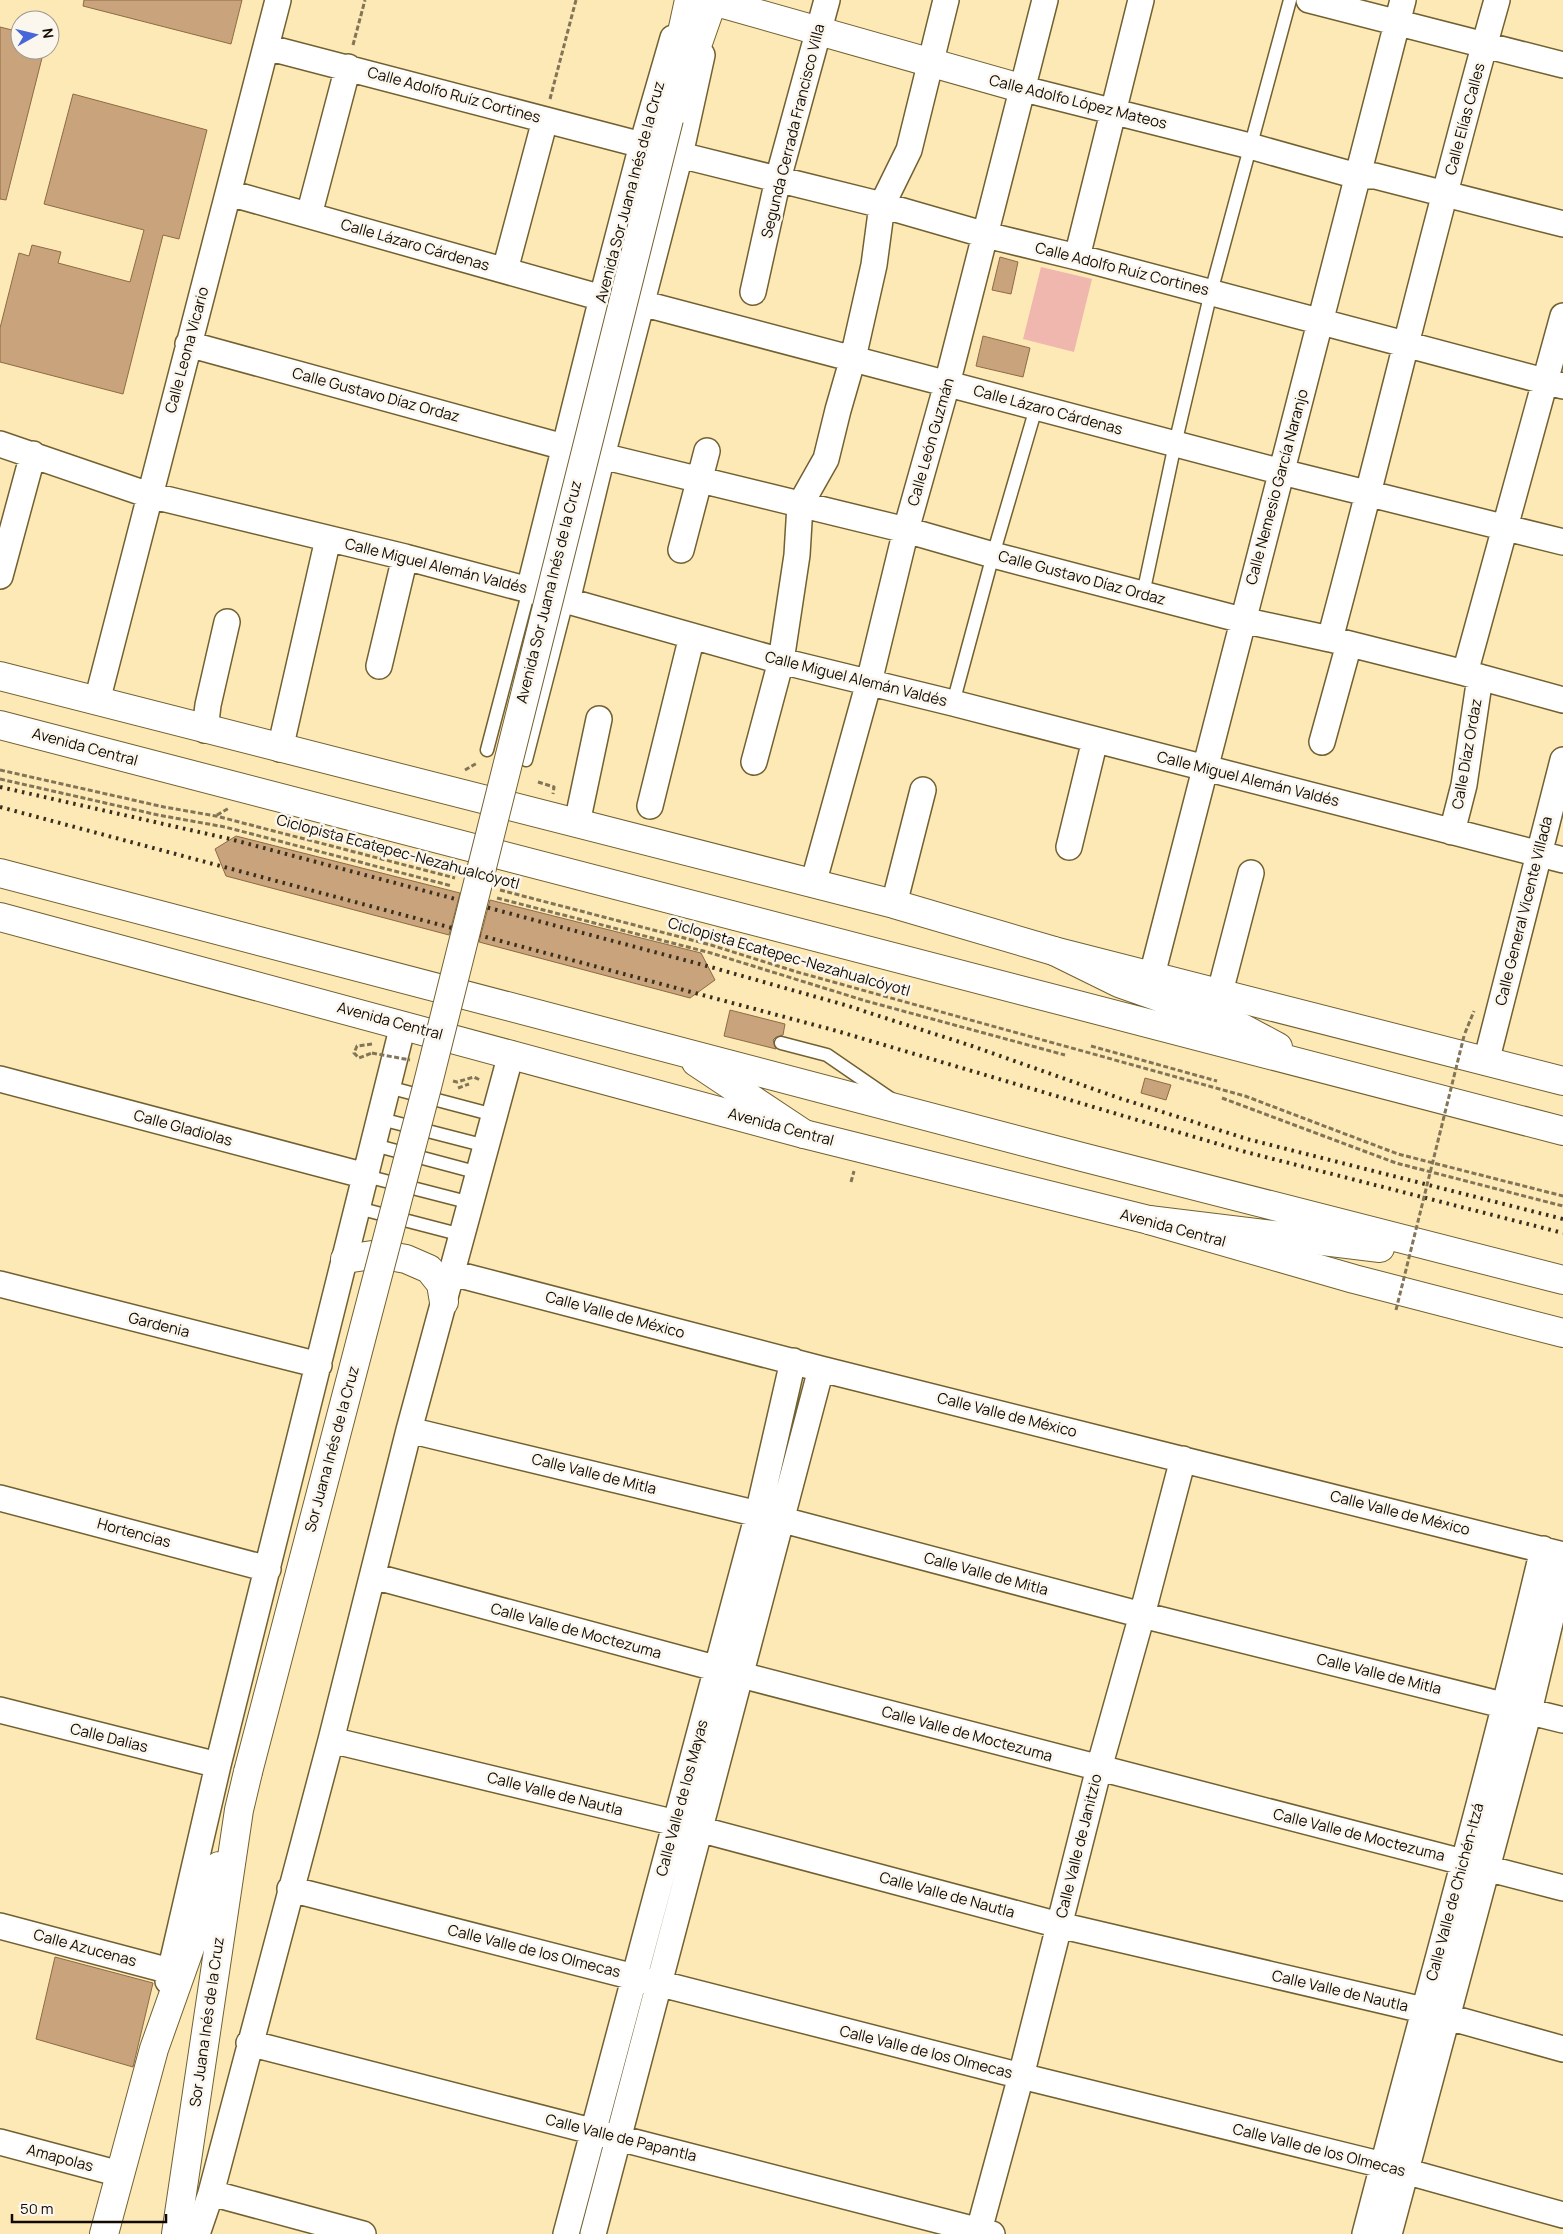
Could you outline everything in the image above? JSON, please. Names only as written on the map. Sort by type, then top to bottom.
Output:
[{"type":"main road","name":"Calle Adolfo López Mateos","points":[[700,9],[818,32],[1024,89]]},
{"type":"main road","name":"Avenida Sor Juana Inés de la Cruz","points":[[427,1087],[498,797],[672,109],[674,69],[700,9]]},
{"type":"main road","points":[[0,676],[205,730],[894,904],[1054,950],[1563,1081]]},
{"type":"main road","name":"Avenida Central","points":[[0,725],[1563,1132]]},
{"type":"main road","points":[[0,873],[908,1111],[1563,1280]]},
{"type":"main road","name":"Avenida Central","points":[[0,917],[804,1134],[1149,1220],[1354,1279],[1563,1333]]},
{"type":"main road","points":[[1054,950],[1119,983],[1233,1023],[1317,1068]]},
{"type":"main road","points":[[676,1049],[804,1134]]},
{"type":"main road","name":"Sor Juana Inés de la Cruz","points":[[176,2234],[239,1810],[427,1087]]},
{"type":"main road","points":[[1149,1220],[1489,1261]]},
{"type":"main road","points":[[345,1259],[379,1254],[406,1259],[429,1269],[441,1284],[444,1302]]},
{"type":"main road","name":"Sor Juana Inés de la Cruz","points":[[104,2234],[154,2049],[239,1810]]},
{"type":"street","name":"Calle Leona Vicario","points":[[97,701],[278,0]]},
{"type":"street","name":"Segunda Cerrada Francisco Villa","points":[[754,292],[778,179],[827,0]]},
{"type":"street","points":[[754,762],[780,661],[797,554],[800,505],[826,459],[853,358],[874,265],[882,205],[909,150],[946,0]]},
{"type":"street","name":"Calle León Guzmán","points":[[813,884],[869,682],[906,530],[947,384],[1024,89],[1045,0]]},
{"type":"street","points":[[1077,257],[1141,0]]},
{"type":"street","points":[[1309,0],[1400,11],[1485,45],[1563,65]]},
{"type":"street","name":"Calle Elías Calles","points":[[1444,193],[1497,0]]},
{"type":"street","name":"Avenida Sor Juana Inés de la Cruz","points":[[529,590],[602,298],[670,43],[700,9]]},
{"type":"street","name":"Avenida Sor Juana Inés de la Cruz","points":[[567,600],[602,456],[680,156],[702,59],[700,9]]},
{"type":"street","name":"Calle Nemesio García Naranjo","points":[[1152,975],[1400,11]]},
{"type":"street","name":"Calle Adolfo Ruíz Cortines","points":[[266,47],[642,145]]},
{"type":"street","points":[[309,215],[348,67]]},
{"type":"street","name":"Calle Adolfo López Mateos","points":[[1024,89],[1250,146],[1357,176],[1375,176],[1563,224]]},
{"type":"street","points":[[505,270],[545,120]]},
{"type":"street","name":"Calle Adolfo Ruíz Cortines","points":[[680,156],[882,205],[986,235],[1211,292],[1555,384]]},
{"type":"street","name":"Calle Lázaro Cárdenas","points":[[229,193],[602,298]]},
{"type":"street","points":[[1322,742],[1369,493],[1444,193]]},
{"type":"street","name":"Calle Lázaro Cárdenas","points":[[641,303],[1282,472],[1563,542]]},
{"type":"street","points":[[1473,675],[1507,527],[1555,384],[1563,316]]},
{"type":"street","name":"Calle Gustavo Díaz Ordaz","points":[[188,344],[564,447]]},
{"type":"street","name":"Calle Miguel Alemán Valdés","points":[[0,444],[33,454],[123,488],[326,549],[405,557],[567,600],[780,661],[953,703],[1563,860]]},
{"type":"street","points":[[681,550],[707,451]]},
{"type":"street","points":[[0,576],[33,454]]},
{"type":"street","name":"Calle Gustavo Díaz Ordaz","points":[[602,456],[906,530],[993,555],[1242,620],[1340,641],[1563,700]]},
{"type":"street","points":[[280,748],[326,549]]},
{"type":"street","points":[[379,666],[405,557]]},
{"type":"street","points":[[205,730],[208,705],[227,622]]},
{"type":"street","points":[[650,806],[692,636]]},
{"type":"street","name":"Calle Díaz Ordaz","points":[[1452,832],[1464,786],[1473,675]]},
{"type":"street","points":[[577,823],[599,719]]},
{"type":"street","points":[[1069,847],[1095,740]]},
{"type":"street","name":"Calle General Vicente Villada","points":[[1486,1062],[1563,760]]},
{"type":"street","points":[[894,904],[923,790]]},
{"type":"street","points":[[1220,992],[1251,873]]},
{"type":"street","points":[[154,2049],[170,1971],[218,1765],[404,1025]]},
{"type":"street","points":[[197,2234],[211,2193],[249,2043],[331,1740],[409,1430],[510,1054]]},
{"type":"street","name":"Calle Gladiolas","points":[[0,1079],[366,1176]]},
{"type":"street","name":"Calle Valle de México","points":[[452,1273],[793,1362],[1553,1552]]},
{"type":"street","name":"Gardenia","points":[[0,1284],[319,1365]]},
{"type":"street","name":"Calle Valle de los Mayas","points":[[566,2234],[758,1514],[793,1362]]},
{"type":"street","name":"Calle Valle de los Mayas","points":[[594,2234],[783,1520],[821,1369]]},
{"type":"street","name":"Calle Valle de Mitla","points":[[409,1430],[783,1520],[1142,1615],[1563,1720]]},
{"type":"street","name":"Calle Valle de Janitzio","points":[[983,2233],[1099,1768],[1142,1615],[1182,1459]]},
{"type":"street","name":"Hortencias","points":[[0,1498],[268,1568]]},
{"type":"street","name":"Calle Valle de Chichén-Itzá","points":[[1365,2234],[1394,2168],[1517,1708],[1553,1552]]},
{"type":"street","name":"Calle Valle de Chichén-Itzá","points":[[1517,1708],[1563,1568]]},
{"type":"street","name":"Calle Valle de Moctezuma","points":[[372,1576],[741,1675],[1563,1888]]},
{"type":"street","name":"Calle Dalias","points":[[0,1710],[218,1765]]},
{"type":"street","name":"Calle Valle de Nautla","points":[[331,1740],[676,1823],[1059,1925],[1434,2013],[1563,2049]]},
{"type":"street","name":"Calle Valle de los Olmecas","points":[[290,1890],[1022,2076],[1394,2168],[1563,2215]]},
{"type":"street","name":"Calle Azucenas","points":[[0,1926],[170,1971]]},
{"type":"street","name":"Calle Valle de Papantla","points":[[249,2043],[594,2130],[983,2233]]},
{"type":"street","name":"Amapolas","points":[[0,2142],[120,2174]]},
{"type":"street","name":"Calle Valle de Chichén-Itzá","points":[[1388,2234],[1394,2168]]},
{"type":"street","points":[[211,2193],[363,2234]]},
{"type":"lane","points":[[1143,594],[1175,444],[1211,292],[1290,0]]},
{"type":"lane","points":[[953,703],[993,555],[1036,408]]},
{"type":"lane","name":"Avenida Sor Juana Inés de la Cruz","points":[[488,750],[529,590]]},
{"type":"lane","name":"Avenida Sor Juana Inés de la Cruz","points":[[526,760],[567,600]]},
{"type":"lane","points":[[781,1043],[827,1054],[908,1111]]},
{"type":"lane","points":[[388,1088],[494,1115]]},
{"type":"lane","points":[[380,1119],[486,1146]]},
{"type":"lane","points":[[374,1145],[479,1173]]},
{"type":"lane","points":[[366,1176],[471,1203]]},
{"type":"lane","points":[[358,1208],[462,1235]]},
{"type":"path","points":[[348,67],[365,0]]},
{"type":"path","points":[[545,120],[576,0]]},
{"type":"path","name":"Ciclopista Ecatepec-Nezahualcóyotl","points":[[0,770],[164,807],[216,816],[464,880]]},
{"type":"path","points":[[0,779],[158,815],[225,827],[454,887]]},
{"type":"path","points":[[216,816],[233,806]]},
{"type":"path","name":"Ciclopista Ecatepec-Nezahualcóyotl","points":[[492,888],[711,946],[797,972],[1245,1096],[1398,1154],[1563,1196]]},
{"type":"path","points":[[492,896],[711,953],[866,1001],[1065,1055]]},
{"type":"path","points":[[1396,1310],[1464,1036],[1476,1007]]},
{"type":"path","points":[[380,1062],[377,1046],[369,1043],[357,1046],[354,1053],[359,1058],[372,1054],[411,1060]]},
{"type":"path","points":[[1091,1046],[1217,1081]]},
{"type":"path","points":[[457,1082],[474,1077]]},
{"type":"path","points":[[1222,1098],[1396,1163],[1563,1206]]},
{"type":"shaded area","points":[[1041,267],[1092,279],[1074,352],[1023,339]]},
{"type":"building","points":[[84,0],[242,0],[231,44],[83,6]]},
{"type":"building","points":[[0,27],[10,30],[10,60],[41,60],[6,200],[0,199]]},
{"type":"building","points":[[73,94],[207,130],[179,239],[163,235],[123,394],[0,362],[0,328],[19,253],[29,256],[32,245],[61,252],[58,263],[130,282],[144,230],[44,204]]},
{"type":"building","points":[[1000,257],[1018,262],[1011,294],[992,290]]},
{"type":"building","points":[[983,336],[1030,348],[1023,377],[976,366]]},
{"type":"building","points":[[236,836],[460,893],[449,935],[226,876],[215,849]]},
{"type":"building","points":[[490,900],[701,953],[715,980],[690,998],[479,942]]},
{"type":"building","points":[[730,1010],[785,1024],[783,1035],[773,1040],[776,1049],[724,1036]]},
{"type":"building","points":[[1145,1078],[1171,1085],[1166,1100],[1141,1093]]},
{"type":"building","points":[[55,1957],[153,1983],[133,2067],[36,2039]]},
{"type":"railway","points":[[0,787],[230,839],[707,966],[845,1005],[972,1046],[1116,1097],[1247,1139],[1563,1219]]},
{"type":"railway","points":[[0,807],[837,1031],[1242,1151],[1563,1233]]}]
